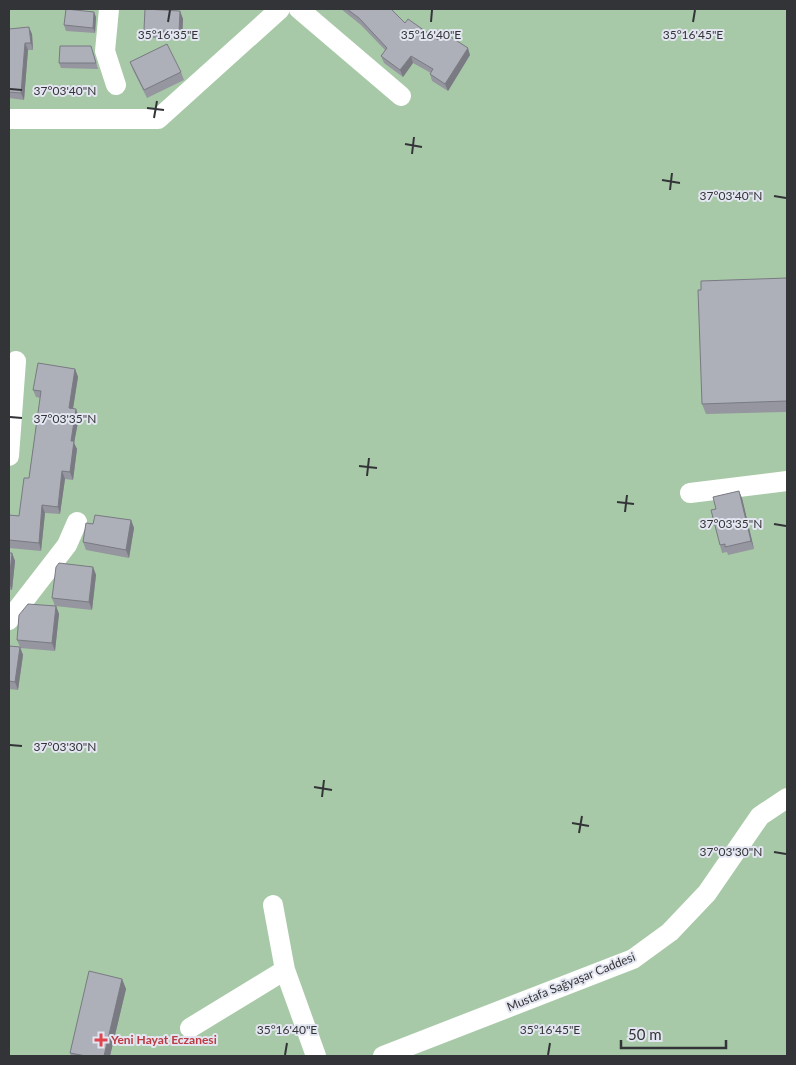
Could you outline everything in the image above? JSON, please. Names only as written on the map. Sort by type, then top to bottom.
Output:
[{"type":"street","points":[[109,9],[105,51],[116,85]]},
{"type":"street","points":[[9,119],[158,119],[280,9]]},
{"type":"street","points":[[298,9],[402,96]]},
{"type":"street","points":[[9,456],[16,361]]},
{"type":"street","points":[[690,493],[787,481]]},
{"type":"street","points":[[9,620],[67,545],[77,522]]},
{"type":"street","name":"Mustafa Sağyaşar Caddesi","points":[[383,1056],[634,959],[670,932],[707,893],[760,816],[787,798]]},
{"type":"street","points":[[273,906],[284,970],[316,1056]]},
{"type":"street","points":[[190,1028],[284,970]]},
{"type":"green space","points":[[9,9],[787,9],[787,1056],[9,1056]]},
{"type":"building","points":[[66,9],[94,12],[93,28],[64,25]]},
{"type":"building","points":[[145,9],[180,11],[179,32],[144,30]]},
{"type":"building","points":[[347,9],[391,9],[405,23],[408,19],[438,40],[443,32],[468,48],[445,84],[430,74],[433,69],[411,56],[400,70],[381,56],[387,48],[359,18]]},
{"type":"building","points":[[29,27],[31,43],[25,43],[21,93],[9,92],[9,29]]},
{"type":"building","points":[[167,44],[181,72],[144,90],[130,62]]},
{"type":"building","points":[[60,46],[91,46],[96,63],[59,63]]},
{"type":"building","points":[[787,278],[787,401],[702,404],[698,290],[701,290],[701,281]]},
{"type":"building","points":[[38,363],[75,369],[69,408],[76,409],[71,441],[74,441],[70,472],[62,471],[58,507],[42,505],[39,543],[9,540],[9,515],[19,516],[24,478],[29,478],[41,391],[33,390]]},
{"type":"building","points":[[739,491],[751,541],[725,547],[725,544],[720,545],[711,510],[716,509],[713,497]]},
{"type":"building","points":[[95,515],[131,520],[126,550],[83,542],[86,523],[93,524]]},
{"type":"building","points":[[9,553],[12,553],[9,583]]},
{"type":"building","points":[[59,563],[93,567],[89,602],[52,598],[56,567]]},
{"type":"building","points":[[28,604],[56,606],[52,643],[17,640],[19,615]]},
{"type":"building","points":[[9,646],[20,647],[15,682],[9,681]]},
{"type":"building","points":[[89,971],[122,979],[104,1056],[86,1056],[70,1053]]},
{"type":"place","name":"Yeni Hayat Eczanesi","points":[[101,1040]]}]
